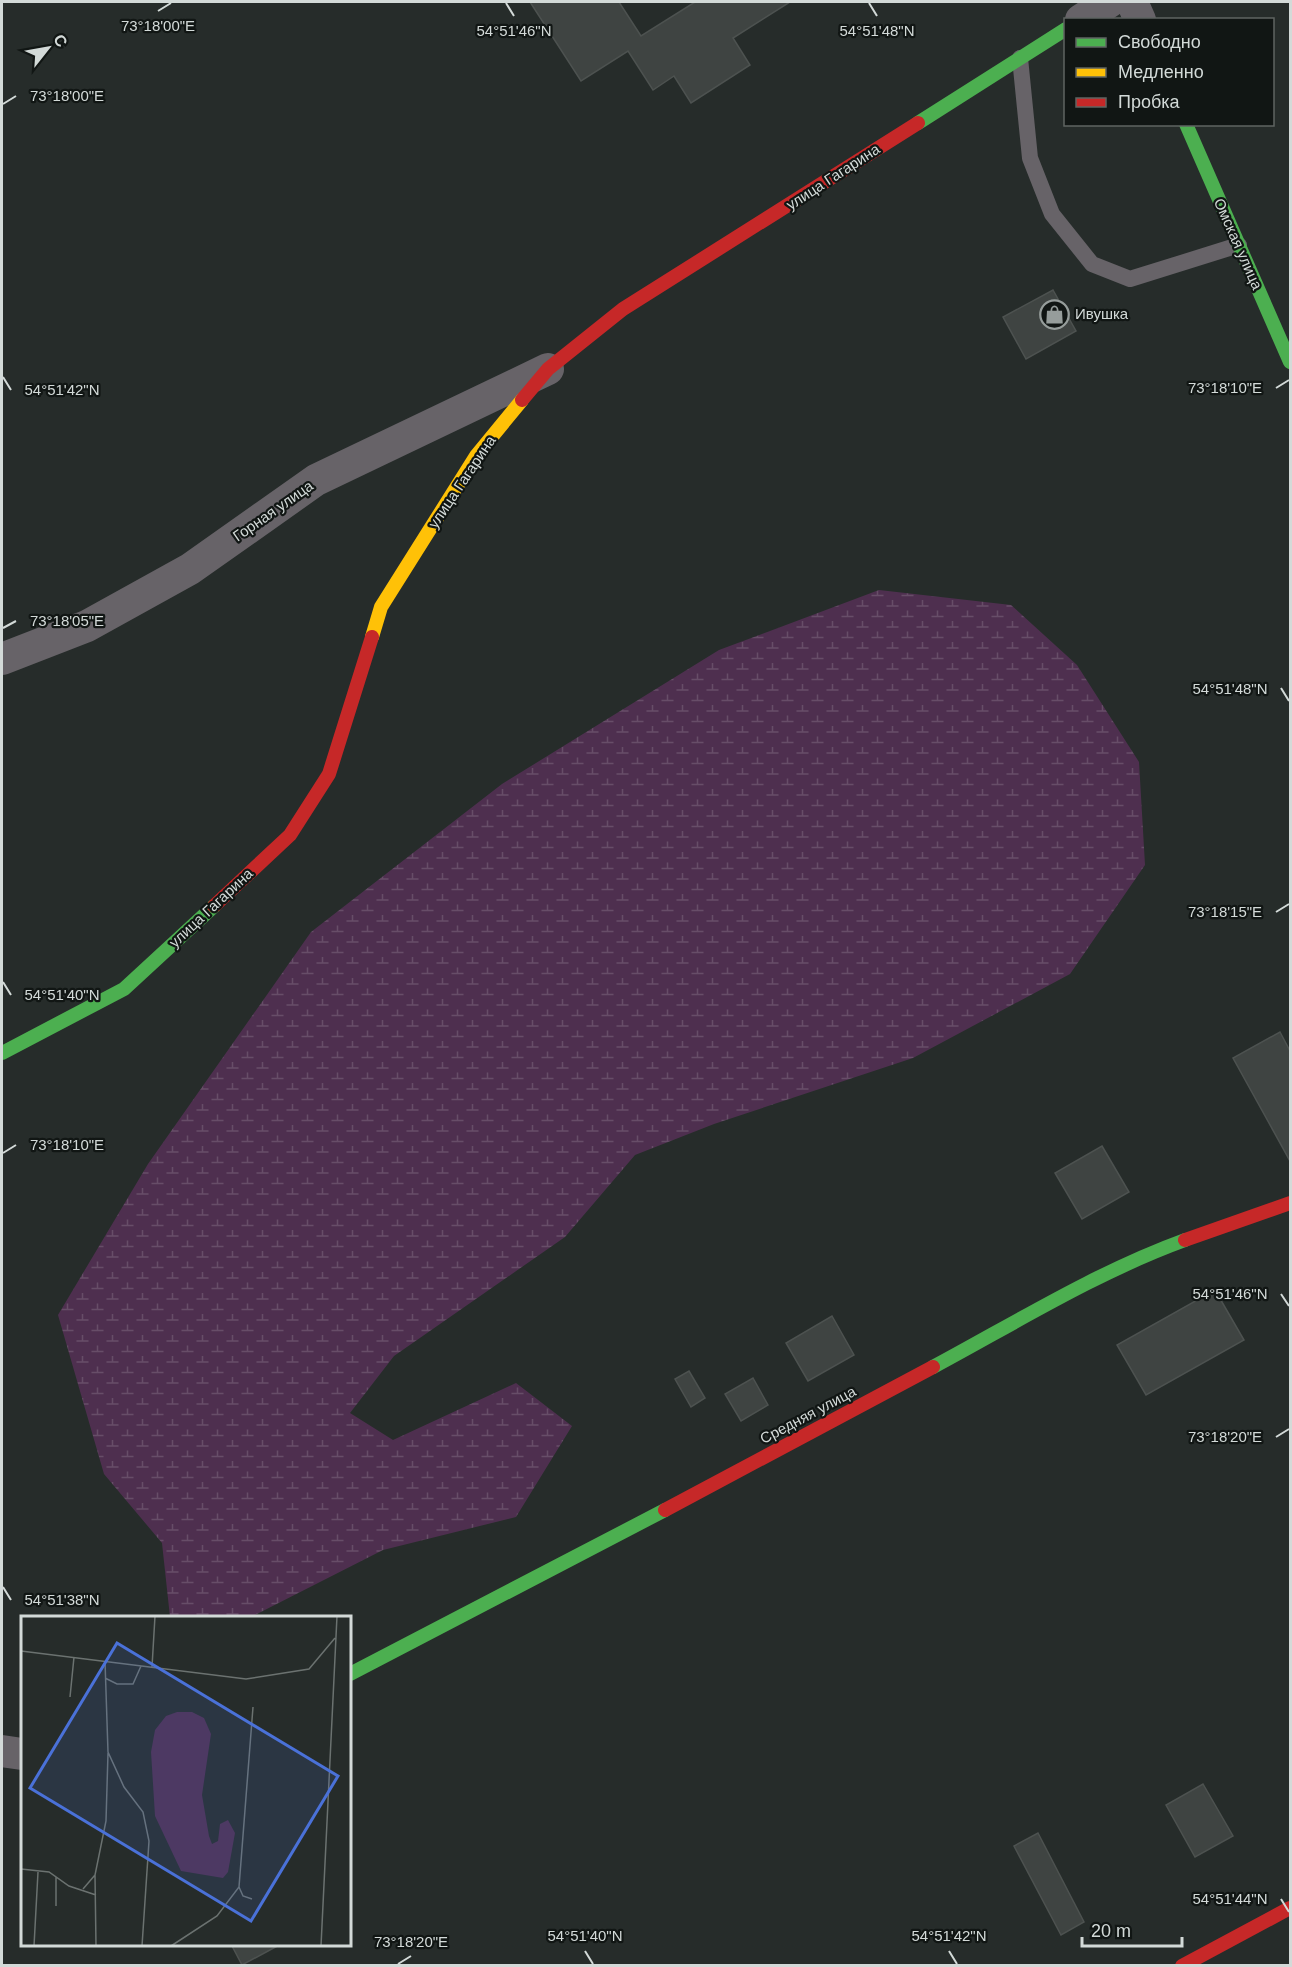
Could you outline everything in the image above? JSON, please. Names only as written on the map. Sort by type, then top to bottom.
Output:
[{"type":"street","points":[[1084,18],[1109,2]]},
{"type":"street","points":[[1132,2],[1139,18]]},
{"type":"street","name":"улица Гагарина","points":[[2,1053],[124,989],[290,835],[329,774],[381,607],[476,456],[548,369],[623,309],[1064,30]]},
{"type":"street","name":"Омская улица","points":[[1187,126],[1239,245],[1282,317],[1290,362]]},
{"type":"street","name":"Горная улица","points":[[2,659],[87,626],[190,568],[316,480],[548,369]]},
{"type":"street","name":"Средняя улица","points":[[351,1673],[538,1578],[1089,1284],[1156,1251],[1290,1203]]},
{"type":"street","points":[[2,1751],[21,1754]]},
{"type":"street","points":[[1182,1965],[1290,1908]]},
{"type":"lane","points":[[1020,58],[1030,158],[1052,214],[1092,264],[1130,279],[1239,245]]},
{"type":"green space","points":[[879,590],[1011,605],[1077,665],[1139,762],[1145,865],[1070,974],[913,1058],[714,1124],[635,1155],[565,1237],[394,1356],[350,1413],[393,1440],[516,1383],[572,1426],[516,1517],[383,1550],[253,1616],[170,1616],[162,1543],[104,1474],[58,1315],[148,1164],[311,932],[502,784],[719,650]]},
{"type":"building","points":[[530,2],[619,2],[641,36],[695,2],[790,2],[733,38],[750,65],[691,103],[674,76],[653,90],[628,51],[581,81]]},
{"type":"building","points":[[1053,290],[1076,331],[1026,359],[1003,317]]},
{"type":"building","points":[[1280,1032],[1290,1051],[1290,1161],[1233,1058]]},
{"type":"building","points":[[1102,1146],[1129,1192],[1082,1219],[1055,1173]]},
{"type":"building","points":[[1215,1290],[1244,1340],[1146,1395],[1117,1345]]},
{"type":"building","points":[[832,1316],[854,1355],[808,1381],[786,1343]]},
{"type":"building","points":[[689,1371],[705,1398],[691,1407],[675,1379]]},
{"type":"building","points":[[753,1378],[768,1405],[741,1421],[725,1394]]},
{"type":"building","points":[[1203,1784],[1233,1836],[1195,1857],[1166,1805]]},
{"type":"building","points":[[1038,1833],[1084,1922],[1061,1935],[1014,1846]]},
{"type":"building","points":[[232,1946],[277,1946],[242,1965]]},
{"type":"traffic: fast","points":[[918,123],[1064,30]]},
{"type":"traffic: fast","points":[[1187,126],[1290,362]]},
{"type":"traffic: fast","points":[[2,1053],[124,989],[214,906]]},
{"type":"traffic: fast","points":[[933,1367],[1088,1283],[1185,1240]]},
{"type":"traffic: fast","points":[[351,1673],[665,1510]]},
{"type":"traffic: slow","points":[[372,637],[381,607],[476,456],[522,400]]},
{"type":"traffic: jam","points":[[522,400],[548,369],[623,309],[918,123]]},
{"type":"traffic: jam","points":[[214,906],[290,835],[329,774],[372,637]]},
{"type":"traffic: jam","points":[[1185,1240],[1290,1203]]},
{"type":"traffic: jam","points":[[665,1510],[933,1367]]},
{"type":"traffic: jam","points":[[1182,1966],[1290,1908]]},
{"type":"place","name":"Ивушка","points":[[1054,314]]}]
